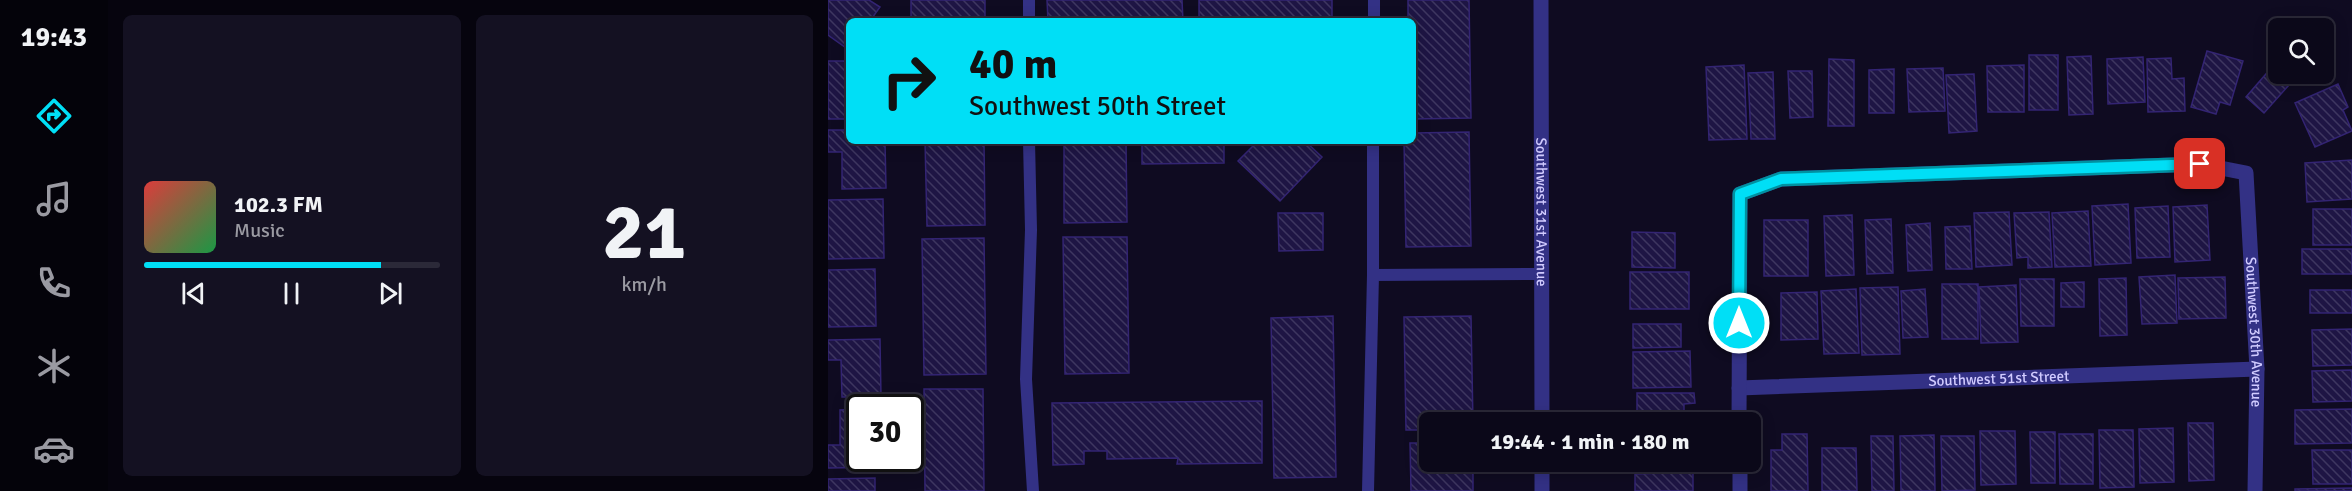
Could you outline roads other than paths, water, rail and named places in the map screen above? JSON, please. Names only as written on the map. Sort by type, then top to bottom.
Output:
[{"type":"street","name":"Southwest 31st Avenue","points":[[1541,0],[1542,412]]},
{"type":"street","name":"Southwest 30th Avenue","points":[[1739,388],[1740,194],[1781,179],[2200,164],[2246,173],[2257,369],[2255,491]]},
{"type":"street","name":"Southwest 51st Street","points":[[1739,388],[2257,369]]},
{"type":"street","points":[[1739,388],[1739,412]]},
{"type":"street","points":[[1542,472],[1542,491]]},
{"type":"street","points":[[1740,472],[1740,491]]},
{"type":"lane","points":[[1029,0],[1029,18]]},
{"type":"lane","points":[[1374,0],[1374,18]]},
{"type":"lane","points":[[1029,144],[1031,230],[1026,379],[1033,491]]},
{"type":"lane","points":[[1368,491],[1373,144]]},
{"type":"lane","points":[[1372,275],[1542,274]]}]
